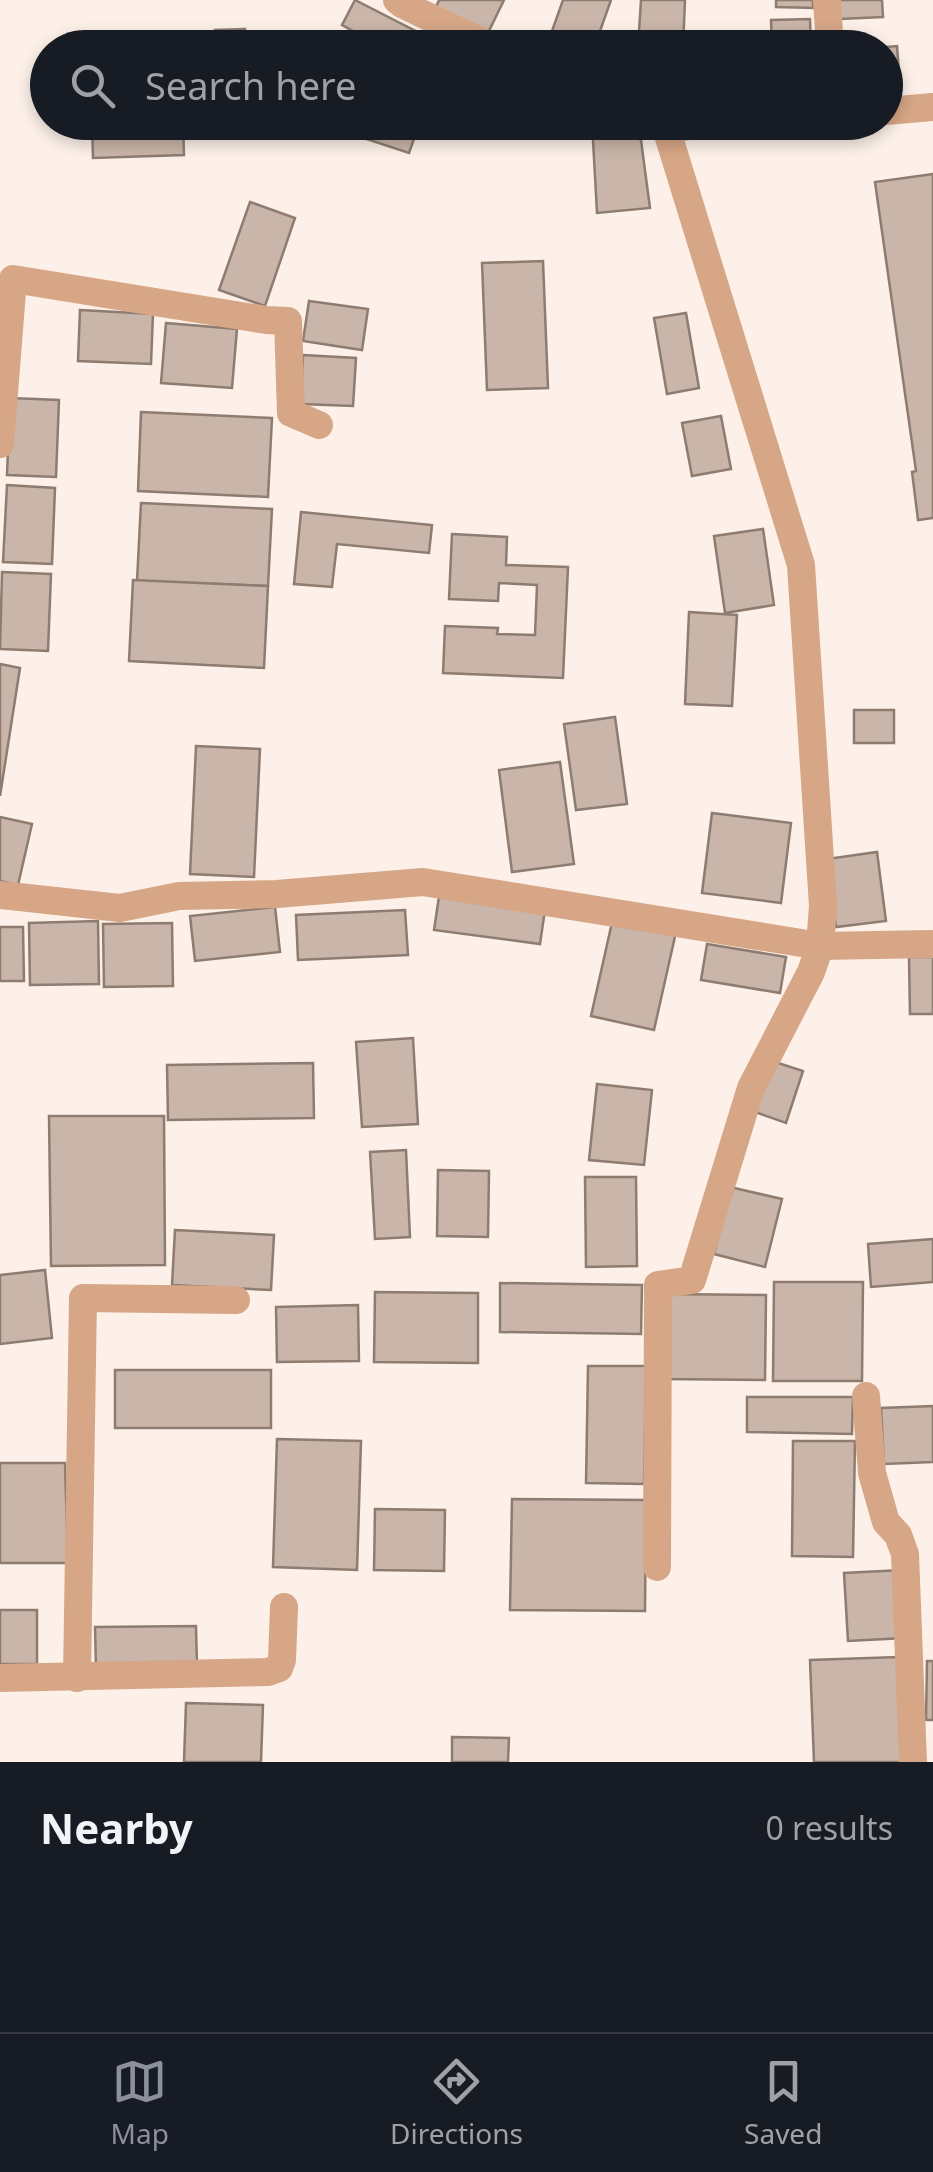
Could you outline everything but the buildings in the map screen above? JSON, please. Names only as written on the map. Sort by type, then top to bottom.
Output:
[{"type":"street","points":[[398,0],[456,30]]},
{"type":"street","points":[[827,0],[829,30]]},
{"type":"street","points":[[903,110],[933,108]]},
{"type":"street","points":[[657,1567],[658,1285],[692,1280],[750,1088],[811,972],[820,946],[823,906],[801,566],[665,140]]},
{"type":"street","points":[[0,444],[6,279],[288,321],[291,413],[319,425]]},
{"type":"street","points":[[0,894],[120,908],[178,896],[277,894],[423,882],[820,946],[933,944]]},
{"type":"street","points":[[77,1678],[82,1298],[236,1300]]},
{"type":"street","points":[[866,1396],[872,1473],[886,1522],[898,1535],[905,1554],[912,1762]]},
{"type":"street","points":[[0,1678],[268,1672],[278,1668],[282,1660],[284,1607]]}]
